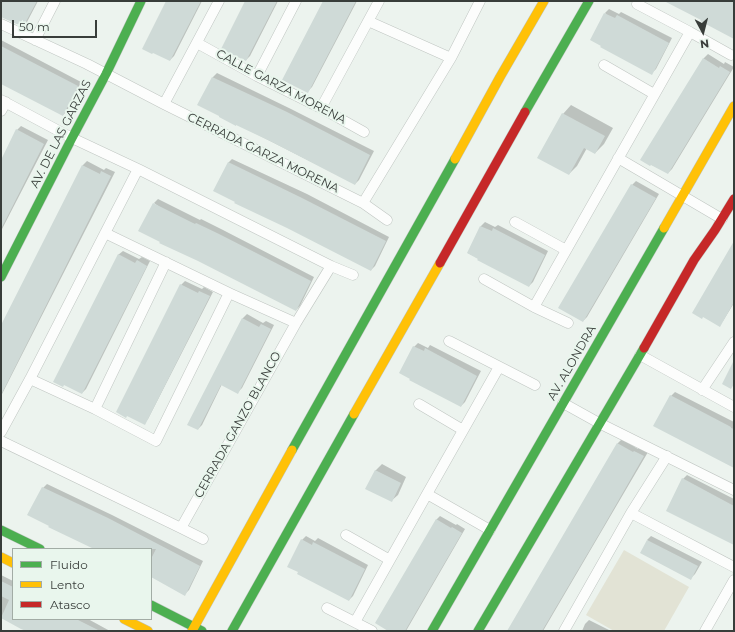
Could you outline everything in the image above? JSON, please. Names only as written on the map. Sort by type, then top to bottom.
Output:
[{"type":"main road","name":"AV. DE LAS GARZAS","points":[[1,277],[106,74],[141,1]]},
{"type":"main road","points":[[193,629],[544,1]]},
{"type":"main road","points":[[232,631],[548,70],[589,1]]},
{"type":"main road","name":"AV. ALONDRA","points":[[432,631],[563,403],[678,193],[734,106]]},
{"type":"main road","points":[[478,631],[694,260],[734,200]]},
{"type":"main road","points":[[1,530],[38,548]]},
{"type":"main road","points":[[1,557],[12,562]]},
{"type":"main road","points":[[152,606],[193,629],[203,631]]},
{"type":"main road","points":[[126,620],[148,631]]},
{"type":"street","points":[[35,40],[55,1]]},
{"type":"street","points":[[164,104],[219,1]]},
{"type":"street","points":[[257,76],[296,1]]},
{"type":"street","points":[[321,108],[379,1]]},
{"type":"street","points":[[363,203],[451,58],[480,1]]},
{"type":"street","points":[[637,4],[730,55]]},
{"type":"street","points":[[368,21],[451,58]]},
{"type":"street","points":[[1,24],[106,74]]},
{"type":"street","points":[[534,307],[690,32]]},
{"type":"street","name":"CALLE GARZA MORENA","points":[[197,43],[364,132]]},
{"type":"street","points":[[604,65],[654,94]]},
{"type":"street","name":"CERRADA GARZA MORENA","points":[[106,74],[363,203],[387,220]]},
{"type":"street","points":[[1,111],[3,101],[72,138],[138,168],[331,266],[353,275]]},
{"type":"street","points":[[618,158],[722,219]]},
{"type":"street","points":[[1,432],[30,379],[138,168]]},
{"type":"street","points":[[515,222],[566,250]]},
{"type":"street","points":[[105,232],[229,293],[296,323]]},
{"type":"street","points":[[95,409],[166,262]]},
{"type":"street","name":"CERRADA GANZO BLANCO","points":[[181,528],[296,323],[331,266]]},
{"type":"street","points":[[484,279],[534,307],[568,323]]},
{"type":"street","points":[[30,379],[95,409],[156,441],[229,293]]},
{"type":"street","points":[[448,341],[535,385]]},
{"type":"street","points":[[702,390],[734,342]]},
{"type":"street","points":[[640,354],[734,407]]},
{"type":"street","points":[[355,622],[499,367]]},
{"type":"street","points":[[563,403],[599,423],[734,490]]},
{"type":"street","points":[[419,404],[463,430]]},
{"type":"street","points":[[1,441],[203,540]]},
{"type":"street","points":[[564,631],[631,513],[667,456]]},
{"type":"street","points":[[426,494],[490,530]]},
{"type":"street","points":[[631,513],[734,567]]},
{"type":"street","points":[[346,535],[390,560]]},
{"type":"street","points":[[705,631],[734,580]]},
{"type":"street","points":[[327,608],[372,631]]},
{"type":"shaded area","points":[[624,550],[689,587],[664,631],[614,631],[586,615]]},
{"type":"building","points":[[1,1],[37,1],[23,27],[1,17]]},
{"type":"building","points":[[166,1],[201,1],[170,61],[142,49]]},
{"type":"building","points":[[245,1],[277,1],[246,61],[221,49]]},
{"type":"building","points":[[323,1],[356,1],[308,93],[282,80]]},
{"type":"building","points":[[664,1],[734,1],[734,39],[700,21],[701,20]]},
{"type":"building","points":[[604,13],[615,18],[617,15],[669,43],[652,75],[590,40]]},
{"type":"building","points":[[1,46],[78,86],[63,116],[1,84]]},
{"type":"building","points":[[703,58],[719,68],[720,66],[730,72],[668,174],[640,160]]},
{"type":"building","points":[[212,77],[287,112],[370,155],[355,185],[197,105]]},
{"type":"building","points":[[562,113],[605,136],[595,154],[584,148],[569,175],[537,158]]},
{"type":"building","points":[[16,129],[44,144],[1,229],[1,160]]},
{"type":"building","points":[[228,162],[386,241],[371,271],[234,203],[235,202],[213,191]]},
{"type":"building","points":[[82,165],[100,174],[101,171],[111,176],[1,395],[1,325]]},
{"type":"building","points":[[631,184],[656,198],[583,322],[558,308]]},
{"type":"building","points":[[153,203],[219,234],[311,281],[296,311],[198,261],[159,243],[160,242],[138,231]]},
{"type":"building","points":[[480,226],[492,231],[493,228],[545,255],[529,287],[477,260],[478,259],[467,253]]},
{"type":"building","points":[[734,241],[734,302],[720,327],[703,317],[702,319],[692,313]]},
{"type":"building","points":[[118,254],[135,263],[137,260],[147,266],[82,394],[64,385],[63,387],[53,382]]},
{"type":"building","points":[[180,284],[198,293],[199,291],[210,296],[145,425],[127,416],[126,418],[116,412]]},
{"type":"building","points":[[242,318],[259,327],[261,324],[271,329],[238,394],[221,385],[198,430],[187,425]]},
{"type":"building","points":[[413,346],[424,351],[425,348],[477,376],[461,407],[409,380],[410,379],[399,373]]},
{"type":"building","points":[[734,360],[734,384],[731,389],[722,384]]},
{"type":"building","points":[[670,395],[734,429],[734,468],[653,426]]},
{"type":"building","points":[[617,443],[644,456],[602,529],[542,631],[507,631]]},
{"type":"building","points":[[375,470],[401,483],[392,502],[365,489]]},
{"type":"building","points":[[682,478],[734,506],[734,545],[666,511]]},
{"type":"building","points":[[42,487],[108,518],[200,566],[185,596],[152,578],[152,557],[156,549],[92,548],[27,515]]},
{"type":"building","points":[[436,519],[462,533],[405,631],[388,631],[375,623]]},
{"type":"building","points":[[301,539],[312,545],[313,542],[365,569],[349,601],[297,574],[298,572],[287,567]]},
{"type":"building","points":[[647,540],[698,566],[691,580],[640,553]]},
{"type":"building","points":[[1,581],[12,586],[12,620],[78,620],[100,631],[26,631],[1,618],[9,600],[1,596]]},
{"type":"traffic: fast","points":[[1,277],[106,74],[141,1]]},
{"type":"traffic: fast","points":[[525,112],[589,1]]},
{"type":"traffic: fast","points":[[292,450],[455,159]]},
{"type":"traffic: fast","points":[[432,631],[664,228]]},
{"type":"traffic: fast","points":[[478,631],[644,348]]},
{"type":"traffic: fast","points":[[232,631],[354,414]]},
{"type":"traffic: fast","points":[[1,530],[38,548]]},
{"type":"traffic: fast","points":[[152,606],[202,631]]},
{"type":"traffic: slow","points":[[455,159],[544,1]]},
{"type":"traffic: slow","points":[[664,228],[734,106]]},
{"type":"traffic: slow","points":[[354,414],[440,263]]},
{"type":"traffic: slow","points":[[192,631],[292,450]]},
{"type":"traffic: slow","points":[[1,557],[12,562]]},
{"type":"traffic: slow","points":[[126,620],[148,631]]},
{"type":"traffic: jam","points":[[440,263],[525,112]]},
{"type":"traffic: jam","points":[[644,348],[694,260],[734,199]]}]
